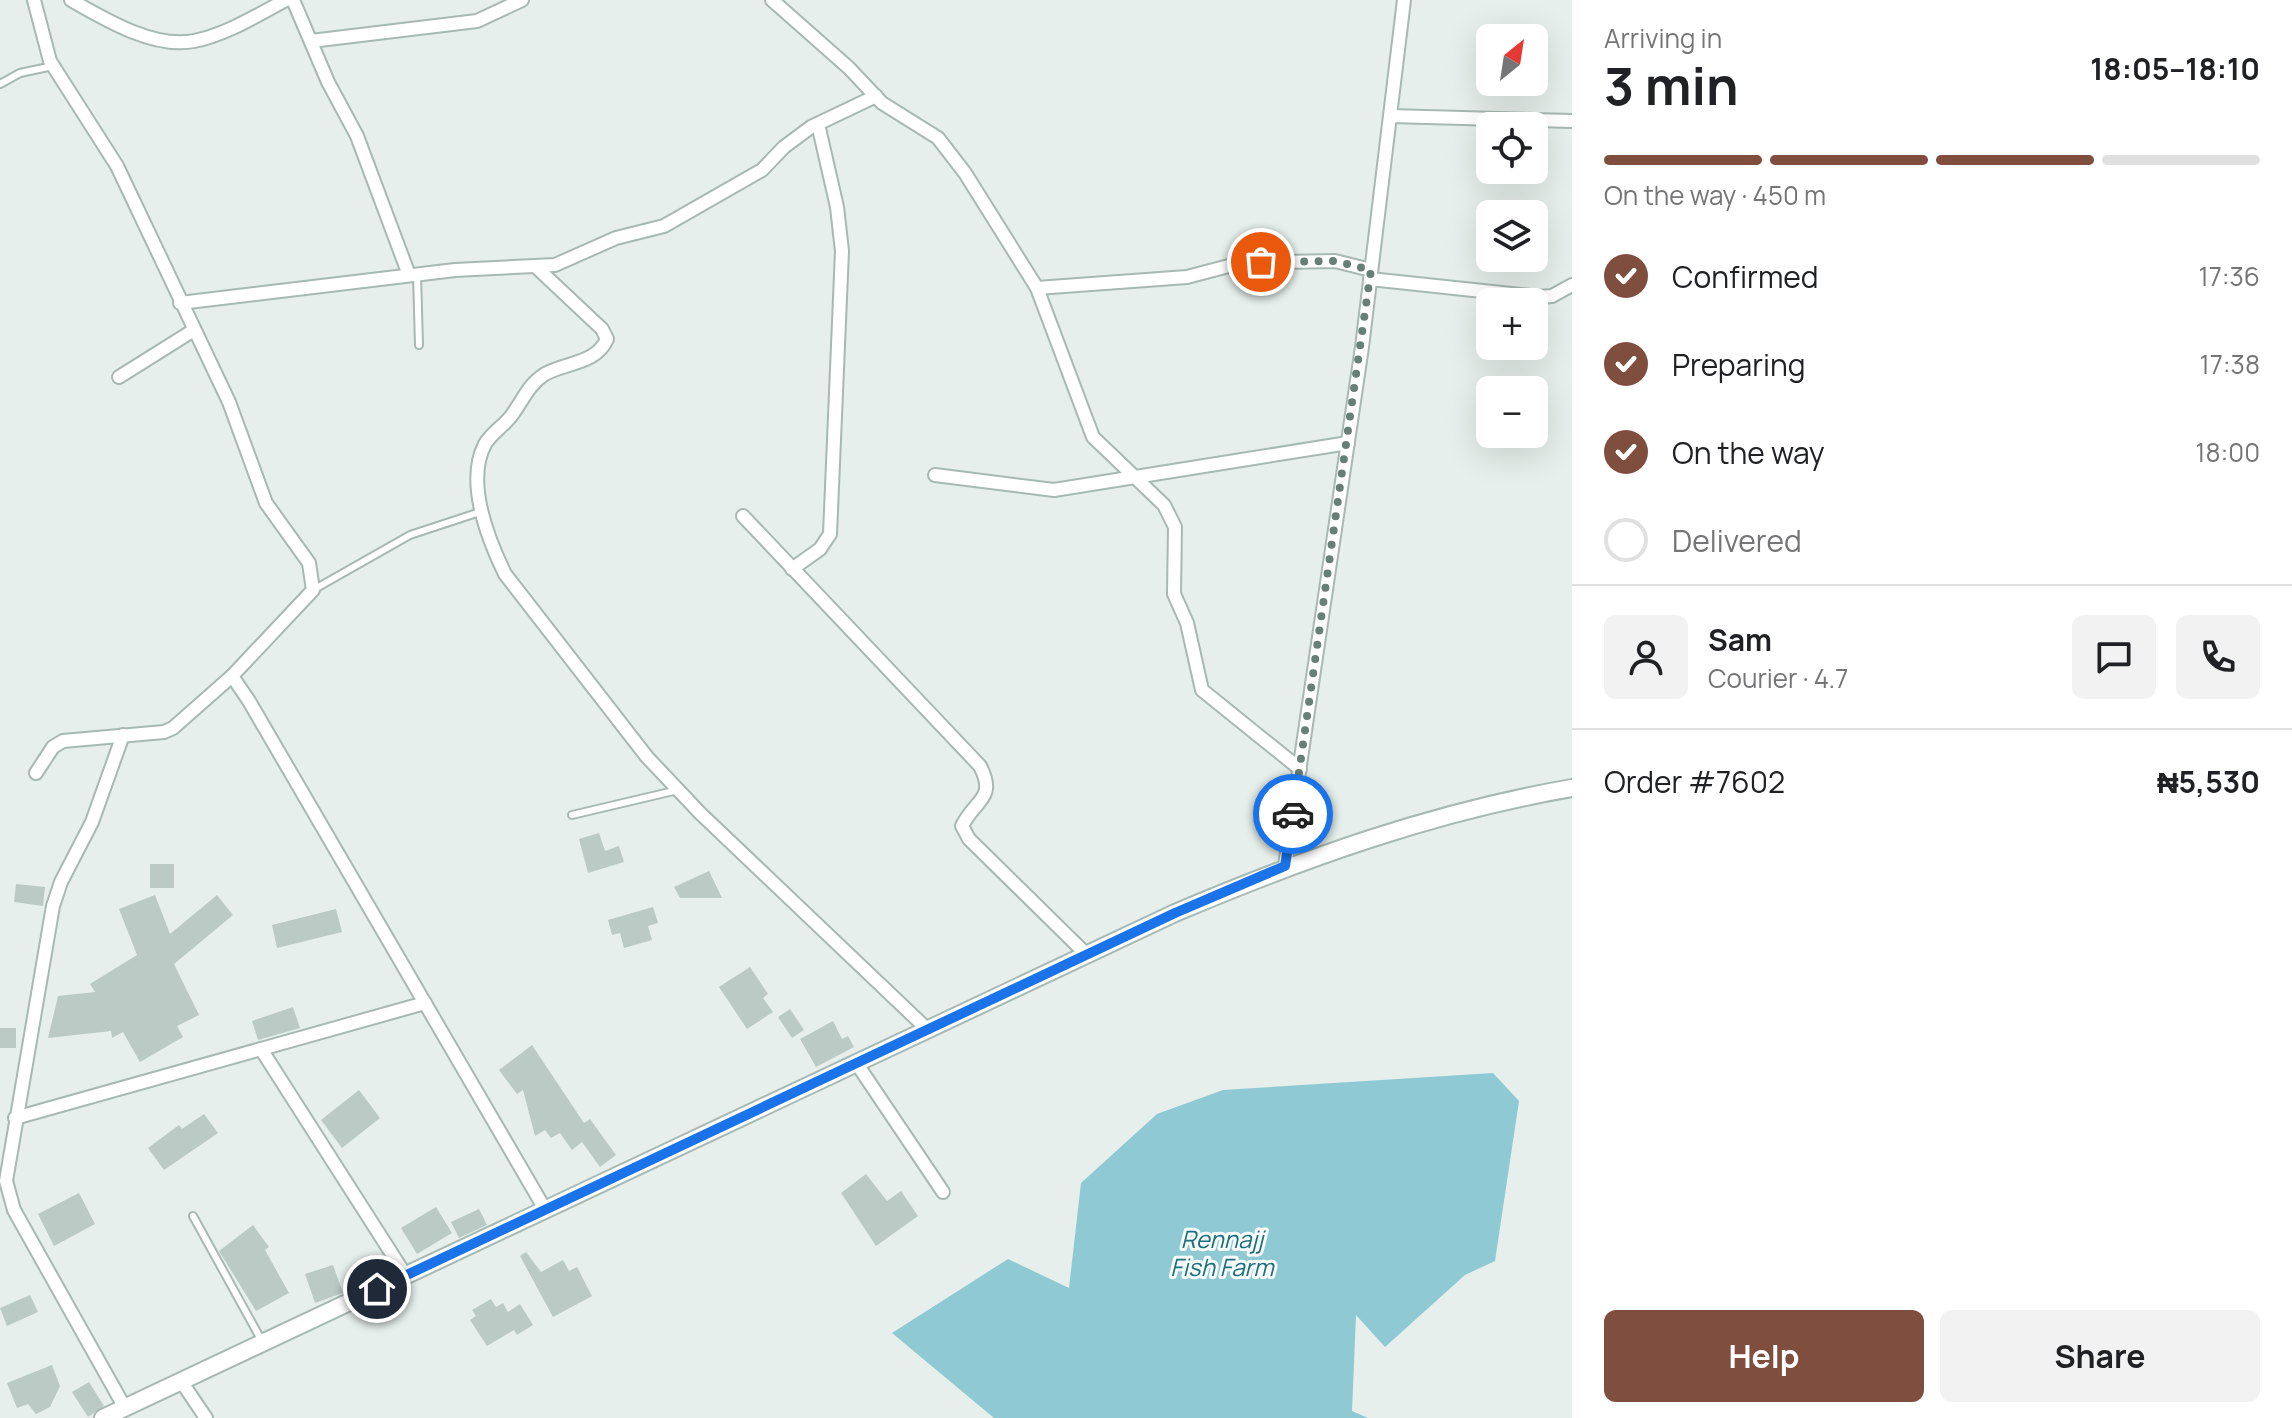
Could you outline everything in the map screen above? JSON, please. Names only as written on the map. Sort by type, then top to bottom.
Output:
[{"type":"street","points":[[34,0],[53,66],[117,166],[229,402],[266,503],[309,563],[313,590],[232,676],[173,728],[63,741],[53,747],[36,773]]},
{"type":"street","points":[[71,0],[117,25],[162,39],[191,42],[215,36],[286,0]]},
{"type":"street","points":[[293,0],[357,136],[413,275]]},
{"type":"street","points":[[311,41],[477,21],[522,0]]},
{"type":"street","points":[[772,0],[876,96],[938,138],[1006,234],[1037,288],[1093,437],[1164,505],[1175,527],[1174,594],[1187,623],[1202,690],[1300,769]]},
{"type":"street","points":[[1285,866],[1348,443],[1404,0]]},
{"type":"street","points":[[180,303],[413,275],[555,265],[616,238],[664,226],[762,170],[784,147],[818,124],[876,96]]},
{"type":"street","points":[[1390,116],[1572,121]]},
{"type":"street","points":[[792,569],[820,549],[830,534],[842,251],[837,207],[818,124]]},
{"type":"street","points":[[1037,288],[1187,277],[1240,263],[1335,261],[1371,274],[1539,297],[1552,296],[1572,285]]},
{"type":"street","points":[[535,266],[602,329],[607,339],[592,357],[546,374],[529,386],[509,419],[487,441],[480,457],[483,511],[492,548],[505,574],[647,757],[928,1030]]},
{"type":"street","points":[[119,377],[194,330]]},
{"type":"street","points":[[935,475],[1054,490],[1348,443]]},
{"type":"street","points":[[743,516],[980,766],[988,782],[986,796],[969,811],[962,826],[969,839],[1087,955]]},
{"type":"street","points":[[232,676],[546,1211]]},
{"type":"street","points":[[123,735],[92,822],[61,882],[53,906],[3,1180],[14,1210],[125,1408]]},
{"type":"street","points":[[103,1418],[1087,955],[1285,866],[1425,819],[1497,801],[1572,788]]},
{"type":"street","points":[[15,1118],[425,1003]]},
{"type":"street","points":[[261,1049],[406,1276]]},
{"type":"street","points":[[857,1064],[943,1192]]},
{"type":"street","points":[[181,1381],[206,1418]]},
{"type":"lane","points":[[0,84],[20,73],[53,66]]},
{"type":"lane","points":[[413,275],[419,345]]},
{"type":"lane","points":[[313,590],[410,535],[483,511]]},
{"type":"lane","points":[[572,815],[678,790]]},
{"type":"lane","points":[[193,1216],[263,1344]]},
{"type":"water","name":"Rennajj Fish Farm","points":[[1493,1073],[1519,1101],[1495,1261],[1465,1275],[1385,1347],[1356,1315],[1352,1411],[1368,1418],[994,1418],[892,1333],[1008,1259],[1069,1288],[1081,1183],[1157,1114],[1223,1090]]},
{"type":"building","points":[[599,833],[605,851],[619,846],[624,862],[588,873],[579,839]]},
{"type":"building","points":[[150,864],[174,864],[174,888],[150,888]]},
{"type":"building","points":[[709,871],[722,898],[680,898],[674,887]]},
{"type":"building","points":[[16,884],[45,887],[43,906],[14,902]]},
{"type":"building","points":[[155,895],[170,934],[217,895],[233,915],[174,964],[199,1015],[177,1026],[183,1037],[140,1062],[123,1032],[112,1038],[111,1031],[48,1038],[58,996],[95,992],[90,984],[137,955],[119,909]]},
{"type":"building","points":[[653,907],[658,923],[648,926],[652,940],[624,948],[620,933],[612,935],[608,920]]},
{"type":"building","points":[[336,909],[342,932],[277,948],[272,925]]},
{"type":"building","points":[[750,967],[768,994],[763,998],[773,1012],[747,1029],[719,987]]},
{"type":"building","points":[[293,1007],[300,1028],[258,1040],[252,1021]]},
{"type":"building","points":[[790,1009],[804,1030],[792,1038],[778,1017]]},
{"type":"building","points":[[833,1021],[842,1039],[848,1036],[854,1047],[816,1067],[800,1039]]},
{"type":"building","points":[[0,1028],[16,1028],[16,1048],[0,1048]]},
{"type":"building","points":[[532,1045],[584,1123],[590,1119],[616,1155],[600,1167],[582,1142],[572,1150],[560,1133],[551,1138],[545,1130],[535,1136],[523,1090],[517,1094],[499,1070]]},
{"type":"building","points":[[359,1090],[380,1118],[342,1148],[321,1120]]},
{"type":"building","points":[[204,1114],[218,1133],[164,1170],[148,1148],[179,1125],[182,1129]]},
{"type":"building","points":[[866,1174],[887,1201],[901,1191],[918,1216],[876,1246],[841,1193]]},
{"type":"building","points":[[79,1193],[95,1224],[54,1246],[38,1214]]},
{"type":"building","points":[[436,1207],[452,1233],[417,1254],[401,1228]]},
{"type":"building","points":[[479,1209],[487,1225],[459,1238],[451,1222]]},
{"type":"building","points":[[253,1225],[269,1247],[265,1250],[289,1293],[256,1311],[219,1251]]},
{"type":"building","points":[[526,1252],[541,1272],[563,1260],[569,1271],[577,1267],[592,1296],[553,1317],[520,1256]]},
{"type":"building","points":[[333,1265],[343,1293],[315,1303],[305,1274]]},
{"type":"building","points":[[30,1295],[38,1312],[7,1326],[0,1308]]},
{"type":"building","points":[[491,1299],[496,1307],[503,1303],[508,1312],[520,1304],[533,1325],[517,1335],[514,1330],[487,1346],[470,1320],[476,1316],[472,1310]]},
{"type":"building","points":[[52,1365],[60,1386],[50,1407],[36,1414],[28,1404],[17,1408],[7,1383]]},
{"type":"building","points":[[89,1382],[104,1406],[88,1417],[72,1392]]},
{"type":"way so far","points":[[1261,262],[1335,261],[1371,270],[1293,814]]},
{"type":"route","points":[[377,1289],[1175,913],[1285,866],[1293,814]]}]
